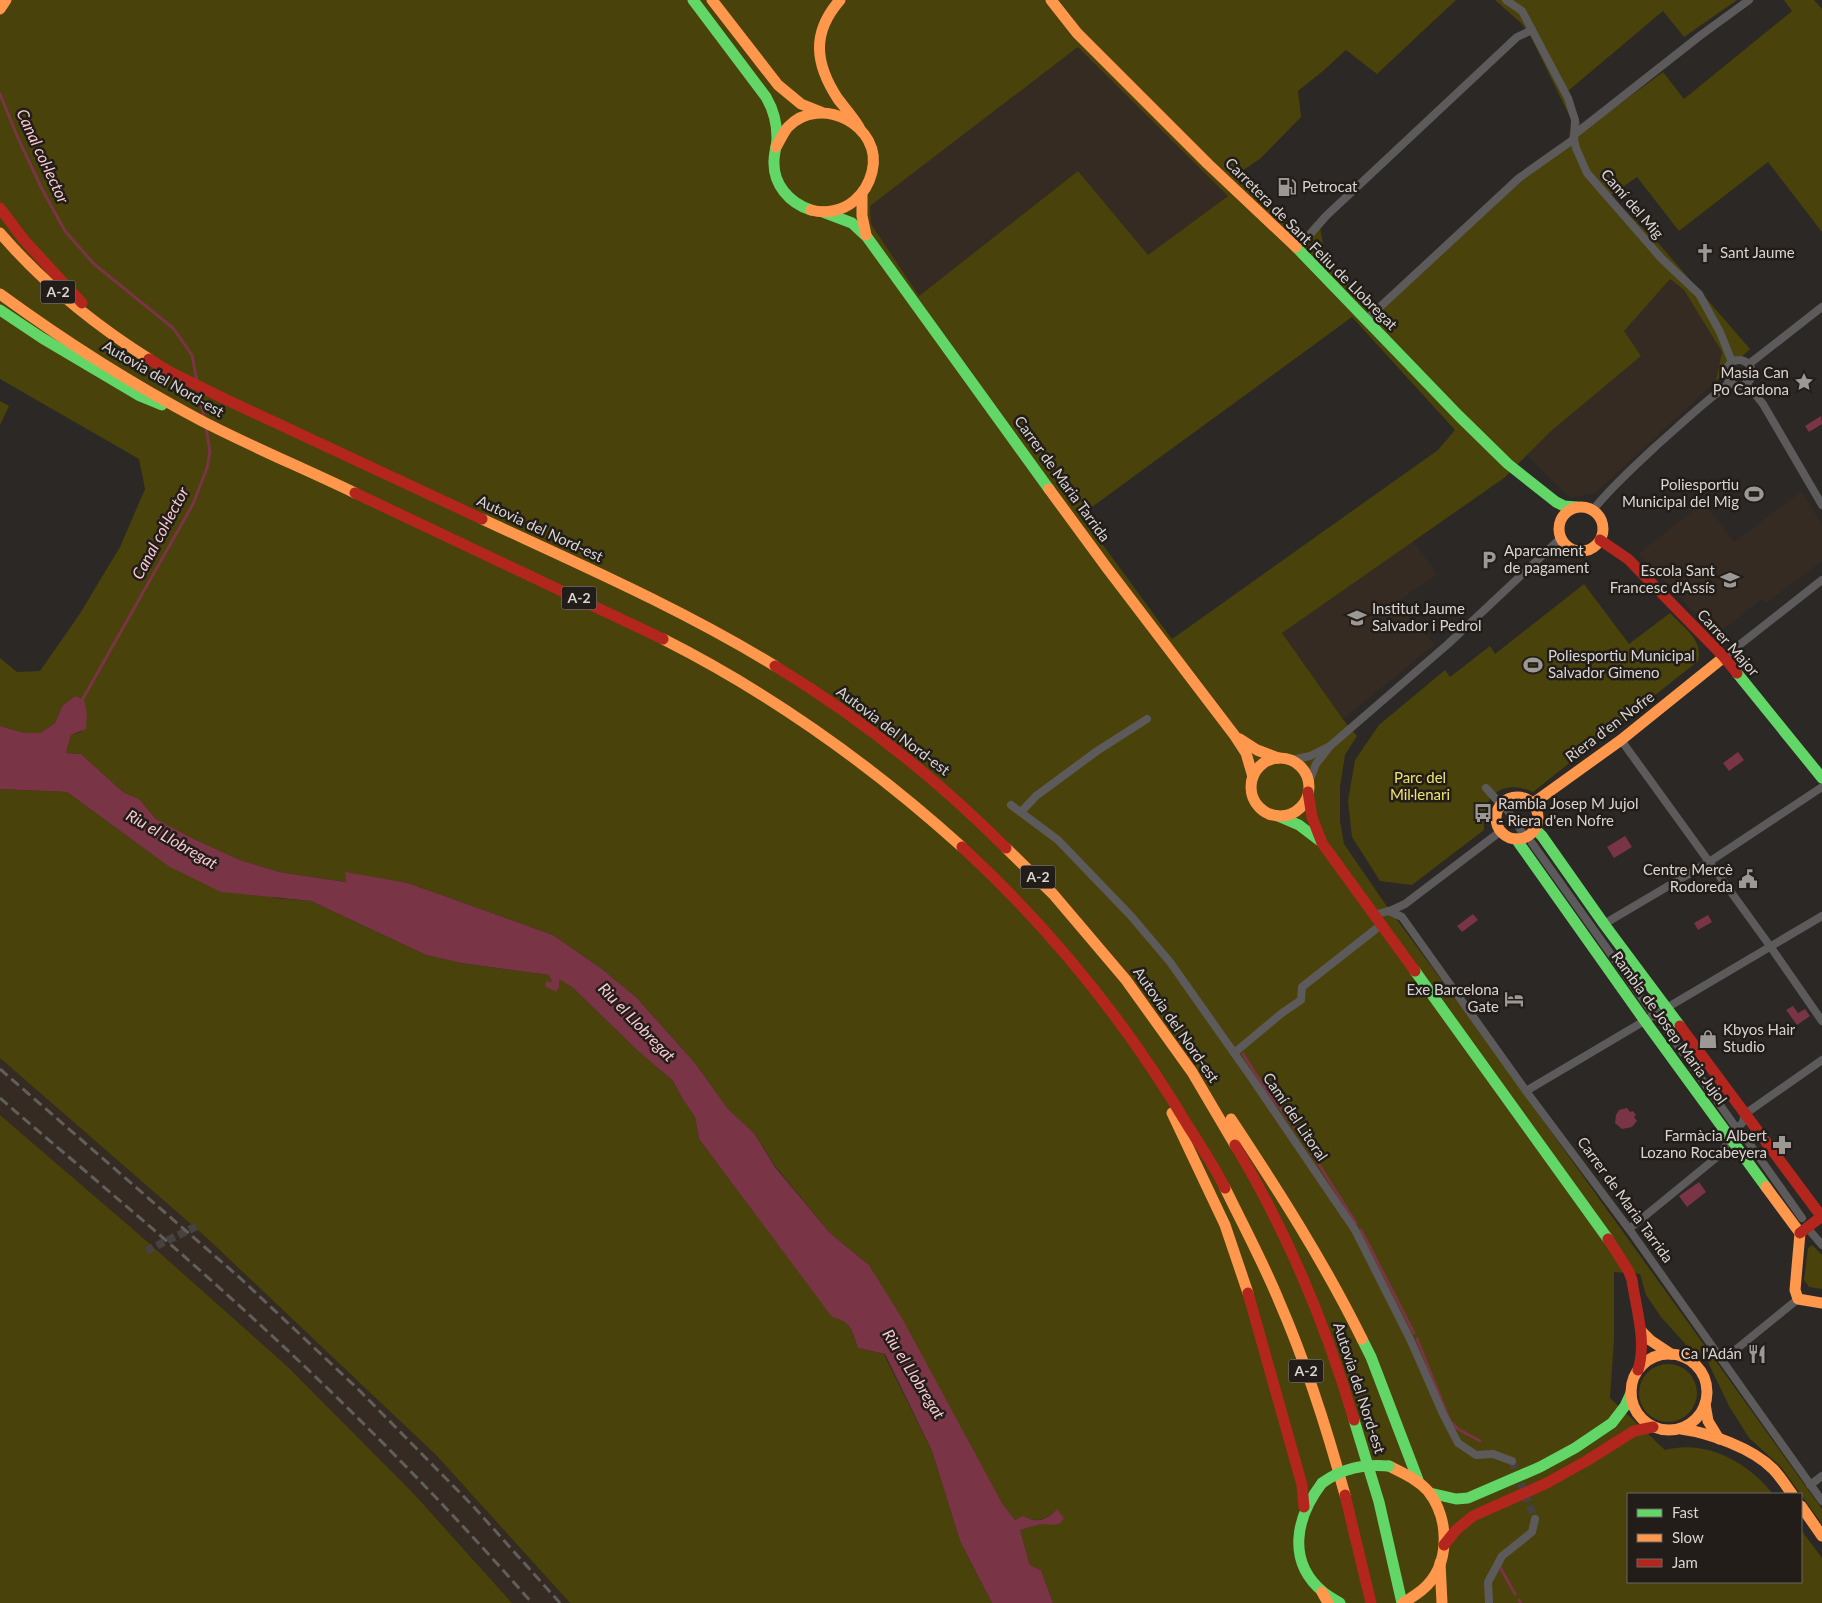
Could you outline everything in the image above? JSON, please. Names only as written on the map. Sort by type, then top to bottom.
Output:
[{"type":"main road","points":[[0,10],[6,0]]},
{"type":"main road","points":[[693,0],[765,96],[774,116],[777,138],[774,157],[775,172],[783,191],[798,205],[852,223],[867,237]]},
{"type":"main road","points":[[712,0],[778,85],[802,104],[823,113]]},
{"type":"main road","points":[[823,212],[845,207],[862,194],[871,178],[874,160],[870,142],[827,82],[819,57],[818,46],[822,24],[830,9],[840,0]]},
{"type":"main road","name":"Carretera de Sant Feliu de Llobregat","points":[[1051,0],[1077,33],[1200,155],[1298,248],[1459,416],[1508,464],[1556,502],[1564,506],[1577,507]]},
{"type":"main road","points":[[776,147],[784,133],[794,122],[808,115],[834,114],[845,117],[859,127]]},
{"type":"main road","points":[[862,194],[862,216],[867,237]]},
{"type":"main road","points":[[0,208],[24,240],[112,334]]},
{"type":"main road","name":"Autovia del Nord-est","points":[[0,233],[25,262],[68,302],[170,372],[647,596],[743,646],[814,690],[880,737],[954,797],[1027,866],[1064,905],[1111,960],[1175,1045],[1235,1141],[1262,1190],[1308,1289],[1334,1354],[1364,1448],[1403,1603]]},
{"type":"main road","name":"Carrer de Maria Tarrida","points":[[867,237],[1107,568],[1235,736],[1246,752],[1253,777]]},
{"type":"main road","name":"Autovia del Nord-est","points":[[0,294],[45,327],[129,379],[145,393],[650,632],[724,672],[806,723],[886,781],[924,812],[1004,887],[1069,958],[1148,1060],[1211,1162],[1258,1252],[1285,1314],[1332,1450],[1348,1502],[1370,1603]]},
{"type":"main road","points":[[0,310],[42,338],[145,393]]},
{"type":"main road","points":[[1556,502],[1560,522]]},
{"type":"main road","points":[[1577,507],[1593,510],[1598,515],[1602,524],[1603,531],[1600,540],[1593,547],[1580,551],[1568,547],[1561,538],[1558,529],[1567,511],[1577,507]]},
{"type":"main road","name":"Carrer Major","points":[[1600,540],[1628,559],[1724,657],[1822,778]]},
{"type":"main road","name":"Riera d'en Nofre","points":[[1532,804],[1621,740],[1724,657]]},
{"type":"main road","name":"Carrer de Maria Tarrida","points":[[1235,736],[1257,750],[1278,758]]},
{"type":"main road","points":[[1322,843],[1299,825],[1264,812],[1255,802],[1251,790],[1253,777],[1262,764],[1278,758],[1291,760],[1304,770],[1309,787],[1312,817],[1322,843],[1622,1260],[1632,1280],[1641,1330],[1642,1350],[1638,1370]]},
{"type":"main road","points":[[1276,816],[1287,815],[1297,810],[1305,802],[1309,787]]},
{"type":"main road","points":[[1521,798],[1532,804],[1538,816],[1535,829],[1528,837],[1519,835],[1509,838],[1501,831],[1497,824],[1496,816],[1503,803],[1508,800],[1521,798]]},
{"type":"main road","name":"Rambla de Josep Maria Jujol","points":[[1519,835],[1649,1017],[1730,1137],[1805,1232],[1821,1216],[1604,924],[1546,841],[1535,829]]},
{"type":"main road","points":[[1175,1045],[1211,1090],[1245,1138],[1291,1211],[1345,1304],[1371,1357],[1418,1480]]},
{"type":"main road","points":[[1148,1060],[1225,1225],[1235,1253],[1245,1282],[1302,1485],[1304,1507]]},
{"type":"main road","points":[[1805,1232],[1794,1290],[1798,1299],[1822,1303]]},
{"type":"main road","points":[[1641,1330],[1650,1340],[1672,1354],[1690,1360],[1701,1372],[1706,1386],[1705,1404],[1708,1421],[1719,1439]]},
{"type":"main road","points":[[1430,1493],[1456,1499],[1468,1498],[1575,1448],[1612,1423],[1626,1406],[1632,1381],[1646,1361],[1653,1357],[1672,1354]]},
{"type":"main road","points":[[1630,1393],[1632,1404],[1644,1421],[1666,1430],[1679,1428],[1695,1430],[1719,1439],[1767,1464],[1791,1493]]},
{"type":"main road","points":[[1679,1428],[1695,1419],[1705,1404]]},
{"type":"main road","points":[[1444,1545],[1466,1521],[1546,1483],[1588,1460],[1634,1431],[1653,1426]]},
{"type":"main road","points":[[1328,1603],[1312,1580],[1301,1558],[1298,1534],[1301,1516],[1310,1496],[1322,1483],[1352,1466],[1370,1464],[1388,1466],[1410,1474],[1430,1493],[1442,1515],[1444,1545],[1440,1563],[1429,1584],[1419,1594],[1403,1603]]},
{"type":"main road","points":[[1802,1507],[1822,1536]]},
{"type":"main road","points":[[1440,1563],[1442,1603]]},
{"type":"main road","points":[[1322,1592],[1340,1603]]},
{"type":"street","name":"Camí del Mig","points":[[1506,0],[1522,11],[1568,98],[1575,120],[1574,136],[1587,173],[1661,258],[1699,294],[1720,332],[1732,362]]},
{"type":"street","points":[[1368,319],[1519,178],[1701,35],[1749,0]]},
{"type":"street","points":[[1298,248],[1326,216],[1517,37],[1532,30]]},
{"type":"street","points":[[1749,364],[1822,307]]},
{"type":"street","points":[[1742,360],[1749,364],[1752,373],[1746,383],[1741,385],[1731,382],[1726,372],[1732,362],[1742,360]]},
{"type":"street","points":[[1593,510],[1626,474],[1731,382]]},
{"type":"street","points":[[1746,383],[1763,404],[1822,505]]},
{"type":"street","points":[[1309,787],[1315,767],[1330,746],[1448,644],[1561,538]]},
{"type":"street","name":"Riera d'en Nofre","points":[[1724,657],[1822,580]]},
{"type":"street","points":[[1020,812],[1036,796],[1097,751],[1147,718]]},
{"type":"street","points":[[1621,740],[1822,1021]]},
{"type":"street","points":[[1291,760],[1310,756],[1330,746]]},
{"type":"street","points":[[1604,924],[1709,862],[1822,787]]},
{"type":"street","points":[[1486,788],[1496,799]]},
{"type":"street","name":"Camí del Litoral","points":[[1011,805],[1058,840],[1131,916],[1170,962],[1234,1053],[1355,1230],[1410,1339],[1458,1443],[1476,1455],[1493,1454],[1512,1461]]},
{"type":"street","name":"Rambla de Josep Maria Jujol","points":[[1506,808],[1519,835]]},
{"type":"street","points":[[1374,915],[1405,904],[1501,831]]},
{"type":"street","name":"Rambla de Josep Maria Jujol","points":[[1532,843],[1649,1017]]},
{"type":"street","points":[[1388,911],[1402,917],[1405,904]]},
{"type":"street","points":[[1526,1092],[1649,1017],[1822,916]]},
{"type":"street","name":"Carrer de Maria Tarrida","points":[[1402,917],[1526,1092],[1629,1229],[1822,1501]]},
{"type":"street","points":[[1234,1053],[1300,1000],[1302,988],[1381,925]]},
{"type":"street","name":"Rambla de Josep Maria Jujol","points":[[1659,1019],[1735,1126]]},
{"type":"street","points":[[1629,1229],[1722,1153],[1730,1137],[1743,1122],[1745,1114],[1822,1060]]},
{"type":"street","points":[[1742,1133],[1802,1218]]},
{"type":"street","name":"Rambla de Josep Maria Jujol","points":[[1805,1232],[1822,1245]]},
{"type":"street","points":[[1723,1360],[1798,1299]]},
{"type":"street","points":[[1810,1485],[1822,1476]]},
{"type":"street","points":[[1488,1603],[1488,1582],[1502,1556],[1532,1532],[1535,1519]]},
{"type":"shaded area","points":[[1079,47],[1228,196],[1148,255],[1078,171],[919,296],[871,224],[869,206]]},
{"type":"shaded area","points":[[1670,279],[1684,290],[1722,352],[1716,381],[1595,493],[1570,498],[1527,455],[1550,432],[1641,356],[1623,331]]},
{"type":"shaded area","name":"Escola Sant Francesc d'Assís","points":[[1802,491],[1822,526],[1822,561],[1766,603],[1762,599],[1720,632],[1713,632],[1638,554],[1704,502],[1734,542]]},
{"type":"shaded area","name":"Institut Jaume Salvador i Pedrol","points":[[1413,541],[1437,574],[1396,603],[1435,644],[1343,719],[1282,633]]},
{"type":"shaded area","points":[[0,1058],[208,1239],[437,1456],[570,1603],[512,1603],[414,1494],[289,1368],[142,1237],[0,1115]]},
{"type":"green space","points":[[0,0],[1456,0],[1377,74],[1346,50],[1298,91],[1301,117],[1260,159],[1236,175],[1302,237],[1315,222],[1320,227],[1325,256],[1374,309],[1520,174],[1568,141],[1572,121],[1531,37],[1522,24],[1495,0],[1737,0],[1684,37],[1663,11],[1568,91],[1583,131],[1663,72],[1684,99],[1792,11],[1784,0],[1814,0],[1822,9],[1822,232],[1768,162],[1679,231],[1637,177],[1610,196],[1660,245],[1750,349],[1716,381],[1722,352],[1684,290],[1670,279],[1624,331],[1641,356],[1550,432],[1504,478],[1282,633],[1357,736],[1345,755],[1340,787],[1340,821],[1344,844],[1822,1509],[1822,1524],[1802,1496],[1802,1493],[1800,1493],[1781,1467],[1749,1438],[1729,1406],[1706,1358],[1689,1348],[1661,1317],[1646,1295],[1640,1274],[1614,1272],[1614,1340],[1610,1398],[1665,1450],[1680,1447],[1696,1448],[1725,1456],[1751,1472],[1772,1493],[1627,1493],[1627,1583],[1802,1583],[1802,1531],[1822,1558],[1822,1603],[1053,1603],[1041,1570],[1030,1565],[1020,1530],[1042,1523],[1053,1525],[1057,1509],[1049,1516],[1041,1519],[1033,1520],[1023,1517],[1015,1520],[1002,1503],[869,1265],[830,1233],[775,1166],[754,1133],[728,1109],[695,1063],[636,997],[602,969],[553,935],[408,883],[345,873],[347,882],[279,872],[240,860],[156,819],[139,799],[123,792],[81,754],[66,753],[71,735],[81,732],[87,713],[83,700],[75,696],[62,706],[55,723],[40,733],[25,733],[0,726],[0,658],[17,672],[40,671],[79,615],[120,547],[145,489],[139,459],[0,379]],"holes":[[[1078,47],[1228,196],[1148,255],[1078,171],[919,296],[871,224],[870,206]],[[1352,317],[1455,430],[1438,450],[1172,639],[1081,515]]]},
{"type":"green space","points":[[0,401],[9,406],[0,425]]},
{"type":"green space","name":"Parc del Mil·lenari","points":[[1584,584],[1629,644],[1670,613],[1695,640],[1699,653],[1698,661],[1533,792],[1511,787],[1495,793],[1486,808],[1484,830],[1412,885],[1380,881],[1352,837],[1348,801],[1355,760],[1379,725],[1445,670],[1450,677],[1490,646],[1495,654]]},
{"type":"green space","points":[[0,789],[67,792],[168,866],[275,898],[311,901],[426,955],[461,963],[549,975],[556,992],[559,978],[572,987],[638,1051],[673,1081],[695,1117],[699,1139],[832,1316],[847,1324],[858,1348],[884,1354],[932,1451],[960,1541],[992,1603],[570,1603],[437,1456],[208,1239],[0,1058]]},
{"type":"green space","points":[[0,1115],[142,1237],[289,1368],[414,1494],[512,1603],[0,1603]]},
{"type":"green space","points":[[1812,1245],[1822,1255],[1822,1289],[1809,1287],[1804,1280],[1808,1248]]},
{"type":"green space","points":[[1662,1364],[1674,1364],[1689,1372],[1697,1387],[1697,1399],[1689,1414],[1674,1422],[1662,1422],[1647,1414],[1639,1399],[1639,1387],[1647,1372]]},
{"type":"water","points":[[1821,416],[1822,424],[1809,432],[1805,426]]},
{"type":"water","name":"Riu el Llobregat","points":[[75,696],[84,700],[87,713],[86,729],[71,735],[66,753],[81,754],[123,792],[139,799],[156,819],[240,860],[279,872],[346,882],[345,872],[408,883],[553,935],[602,969],[636,997],[695,1063],[728,1109],[754,1133],[775,1167],[830,1233],[869,1265],[903,1320],[1002,1503],[1015,1520],[1023,1516],[1033,1520],[1042,1520],[1057,1509],[1064,1518],[1061,1523],[1053,1525],[1041,1524],[1020,1530],[1030,1565],[1041,1570],[1053,1603],[992,1603],[960,1541],[932,1451],[885,1354],[858,1348],[847,1324],[832,1317],[699,1139],[695,1117],[673,1081],[638,1051],[572,987],[559,979],[559,987],[556,992],[545,986],[546,981],[552,982],[549,975],[461,963],[426,955],[311,901],[221,892],[168,866],[67,792],[0,789],[0,726],[25,733],[40,733],[55,723],[62,706]]},
{"type":"water","points":[[1738,752],[1744,760],[1729,771],[1723,763]]},
{"type":"water","points":[[1625,836],[1632,847],[1614,858],[1607,847]]},
{"type":"water","points":[[1473,914],[1478,920],[1462,932],[1457,926]]},
{"type":"water","points":[[1708,915],[1712,922],[1698,930],[1694,923]]},
{"type":"water","points":[[1793,1006],[1798,1013],[1805,1009],[1810,1016],[1797,1025],[1786,1010]]},
{"type":"water","points":[[1627,1108],[1630,1112],[1633,1111],[1637,1121],[1632,1127],[1622,1129],[1615,1123],[1616,1115],[1619,1110]]},
{"type":"water","points":[[1699,1182],[1706,1192],[1687,1207],[1679,1196]]},
{"type":"waterway","name":"Canal col·lector","points":[[0,94],[42,189],[65,231],[94,264],[173,328],[192,355],[197,381]]},
{"type":"waterway","name":"Canal col·lector","points":[[199,392],[204,418]]},
{"type":"waterway","name":"Canal col·lector","points":[[81,702],[193,504],[207,468],[210,452],[206,427]]},
{"type":"waterway","points":[[1243,1054],[1266,1090],[1297,1130],[1356,1223]]},
{"type":"waterway","points":[[1361,1230],[1414,1333]]},
{"type":"waterway","points":[[1417,1339],[1450,1421],[1458,1429],[1480,1441]]},
{"type":"waterway","points":[[1500,1567],[1515,1594]]},
{"type":"tunnel","points":[[146,1251],[199,1225]]},
{"type":"tunnel","points":[[1512,1461],[1535,1519]]},
{"type":"railway","points":[[0,1069],[239,1277],[360,1391],[473,1506],[560,1603]]},
{"type":"railway","points":[[0,1098],[264,1328],[421,1482],[532,1603]]},
{"type":"traffic: fast","points":[[693,0],[766,97],[773,112],[776,127],[777,141],[774,169],[779,185],[796,203],[811,210]]},
{"type":"traffic: fast","points":[[823,212],[852,223],[867,237],[1049,489]]},
{"type":"traffic: fast","points":[[1296,247],[1459,416],[1508,464],[1556,502],[1564,506],[1577,507]]},
{"type":"traffic: fast","points":[[0,310],[42,338],[140,396],[162,405]]},
{"type":"traffic: fast","points":[[1737,673],[1822,778]]},
{"type":"traffic: fast","points":[[1278,816],[1299,825],[1320,841]]},
{"type":"traffic: fast","points":[[1535,829],[1680,1026]]},
{"type":"traffic: fast","points":[[1516,839],[1766,1187]]},
{"type":"traffic: fast","points":[[1415,971],[1608,1239]]},
{"type":"traffic: fast","points":[[1362,1339],[1371,1357],[1418,1480]]},
{"type":"traffic: fast","points":[[1430,1493],[1456,1499],[1468,1498],[1540,1467],[1575,1448],[1612,1423],[1625,1406],[1631,1393]]},
{"type":"traffic: fast","points":[[1354,1420],[1379,1502],[1402,1603]]},
{"type":"traffic: fast","points":[[1322,1483],[1354,1468],[1389,1466]]},
{"type":"traffic: fast","points":[[1322,1483],[1313,1496],[1301,1524],[1300,1553],[1304,1567],[1311,1580],[1323,1592],[1340,1603]]},
{"type":"traffic: slow","points":[[0,9],[6,0]]},
{"type":"traffic: slow","points":[[712,0],[778,85],[801,104],[821,112]]},
{"type":"traffic: slow","points":[[840,0],[824,24],[819,49],[821,61],[830,86],[859,127]]},
{"type":"traffic: slow","points":[[1051,0],[1077,33],[1208,164],[1296,247]]},
{"type":"traffic: slow","points":[[776,147],[788,127],[801,117],[816,113],[832,114],[846,120],[859,129],[868,141],[873,155],[872,172],[868,184],[861,195],[839,209],[828,212],[811,210]]},
{"type":"traffic: slow","points":[[862,194],[862,216],[866,235]]},
{"type":"traffic: slow","points":[[0,233],[51,286],[88,317],[149,359]]},
{"type":"traffic: slow","points":[[0,294],[97,360],[174,406],[238,439],[355,493]]},
{"type":"traffic: slow","points":[[1049,489],[1235,736],[1246,753],[1253,777]]},
{"type":"traffic: slow","points":[[1585,507],[1597,513],[1602,520],[1603,529],[1602,538],[1597,545],[1590,550],[1577,551],[1569,548],[1562,541],[1559,525],[1562,517],[1569,510],[1585,507]]},
{"type":"traffic: slow","points":[[482,519],[704,625],[775,666]]},
{"type":"traffic: slow","points":[[663,639],[703,660],[782,707],[856,760],[962,847]]},
{"type":"traffic: slow","points":[[1532,804],[1621,740],[1724,657]]},
{"type":"traffic: slow","points":[[1240,739],[1257,750],[1278,758]]},
{"type":"traffic: slow","points":[[1280,758],[1291,760],[1304,771],[1309,787],[1307,798],[1296,811],[1280,816],[1269,814],[1256,803],[1251,787],[1253,776],[1264,763],[1280,758]]},
{"type":"traffic: slow","points":[[1517,797],[1532,803],[1538,818],[1532,833],[1517,839],[1502,833],[1496,818],[1502,803],[1517,797]]},
{"type":"traffic: slow","points":[[1006,848],[1053,894],[1126,980],[1192,1072],[1235,1145]]},
{"type":"traffic: slow","points":[[1172,1113],[1225,1225],[1248,1293]]},
{"type":"traffic: slow","points":[[1231,1119],[1300,1227],[1362,1339]]},
{"type":"traffic: slow","points":[[1766,1187],[1800,1233],[1795,1290],[1798,1299],[1822,1303]]},
{"type":"traffic: slow","points":[[1225,1188],[1289,1324],[1307,1372],[1345,1495]]},
{"type":"traffic: slow","points":[[1641,1331],[1650,1340],[1671,1354]]},
{"type":"traffic: slow","points":[[1669,1354],[1684,1357],[1696,1365],[1704,1377],[1707,1392],[1704,1407],[1696,1419],[1684,1427],[1669,1430],[1654,1427],[1642,1419],[1634,1407],[1631,1392],[1634,1377],[1642,1365],[1654,1357],[1669,1354]]},
{"type":"traffic: slow","points":[[1705,1404],[1708,1421],[1719,1439]]},
{"type":"traffic: slow","points":[[1681,1429],[1717,1438],[1754,1454],[1773,1469],[1791,1493]]},
{"type":"traffic: slow","points":[[1389,1466],[1415,1480],[1428,1491],[1435,1502],[1443,1528],[1444,1542],[1438,1568],[1422,1590],[1403,1603]]},
{"type":"traffic: slow","points":[[1802,1507],[1822,1536]]},
{"type":"traffic: slow","points":[[1440,1563],[1442,1603]]},
{"type":"traffic: slow","points":[[1322,1592],[1328,1603]]},
{"type":"traffic: jam","points":[[0,208],[24,240],[82,303]]},
{"type":"traffic: jam","points":[[149,359],[170,372],[229,401],[482,519]]},
{"type":"traffic: jam","points":[[355,493],[663,639]]},
{"type":"traffic: jam","points":[[1600,540],[1628,559],[1724,657],[1737,673]]},
{"type":"traffic: jam","points":[[775,666],[837,706],[896,750],[952,797],[1006,848]]},
{"type":"traffic: jam","points":[[1308,792],[1312,817],[1322,843],[1415,971]]},
{"type":"traffic: jam","points":[[962,847],[1026,910],[1085,978],[1113,1014],[1164,1088],[1225,1188]]},
{"type":"traffic: jam","points":[[1680,1026],[1821,1216]]},
{"type":"traffic: jam","points":[[1235,1145],[1254,1177],[1288,1244],[1331,1349],[1354,1420]]},
{"type":"traffic: jam","points":[[1800,1233],[1822,1216]]},
{"type":"traffic: jam","points":[[1608,1239],[1628,1270],[1632,1280],[1641,1336],[1638,1370]]},
{"type":"traffic: jam","points":[[1248,1293],[1302,1485],[1304,1507]]},
{"type":"traffic: jam","points":[[1444,1545],[1456,1530],[1473,1516],[1547,1483],[1634,1431],[1653,1427]]},
{"type":"traffic: jam","points":[[1345,1495],[1371,1603]]},
{"type":"place","name":"Petrocat","points":[[1287,187]]},
{"type":"place","name":"Sant Jaume","points":[[1705,253]]},
{"type":"place","name":"Masia Can Po Cardona","points":[[1804,382]]},
{"type":"place","name":"Poliesportiu Municipal del Mig","points":[[1754,494]]},
{"type":"place","name":"Aparcament de pagament","points":[[1489,560]]},
{"type":"place","name":"Escola Sant Francesc d'Assís","points":[[1730,580]]},
{"type":"place","name":"Institut Jaume Salvador i Pedrol","points":[[1357,618]]},
{"type":"place","name":"Poliesportiu Municipal Salvador Gimeno","points":[[1533,665]]},
{"type":"place","name":"Rambla Josep M Jujol - Riera d'en Nofre","points":[[1483,813]]},
{"type":"place","name":"Centre Mercè Rodoreda","points":[[1748,879]]},
{"type":"place","name":"Exe Barcelona Gate","points":[[1514,999]]},
{"type":"place","name":"Kbyos Hair Studio","points":[[1708,1039]]},
{"type":"place","name":"Farmàcia Albert Lozano Rocabeyera","points":[[1782,1145]]},
{"type":"place","name":"Ca l'Adán","points":[[1757,1354]]}]
